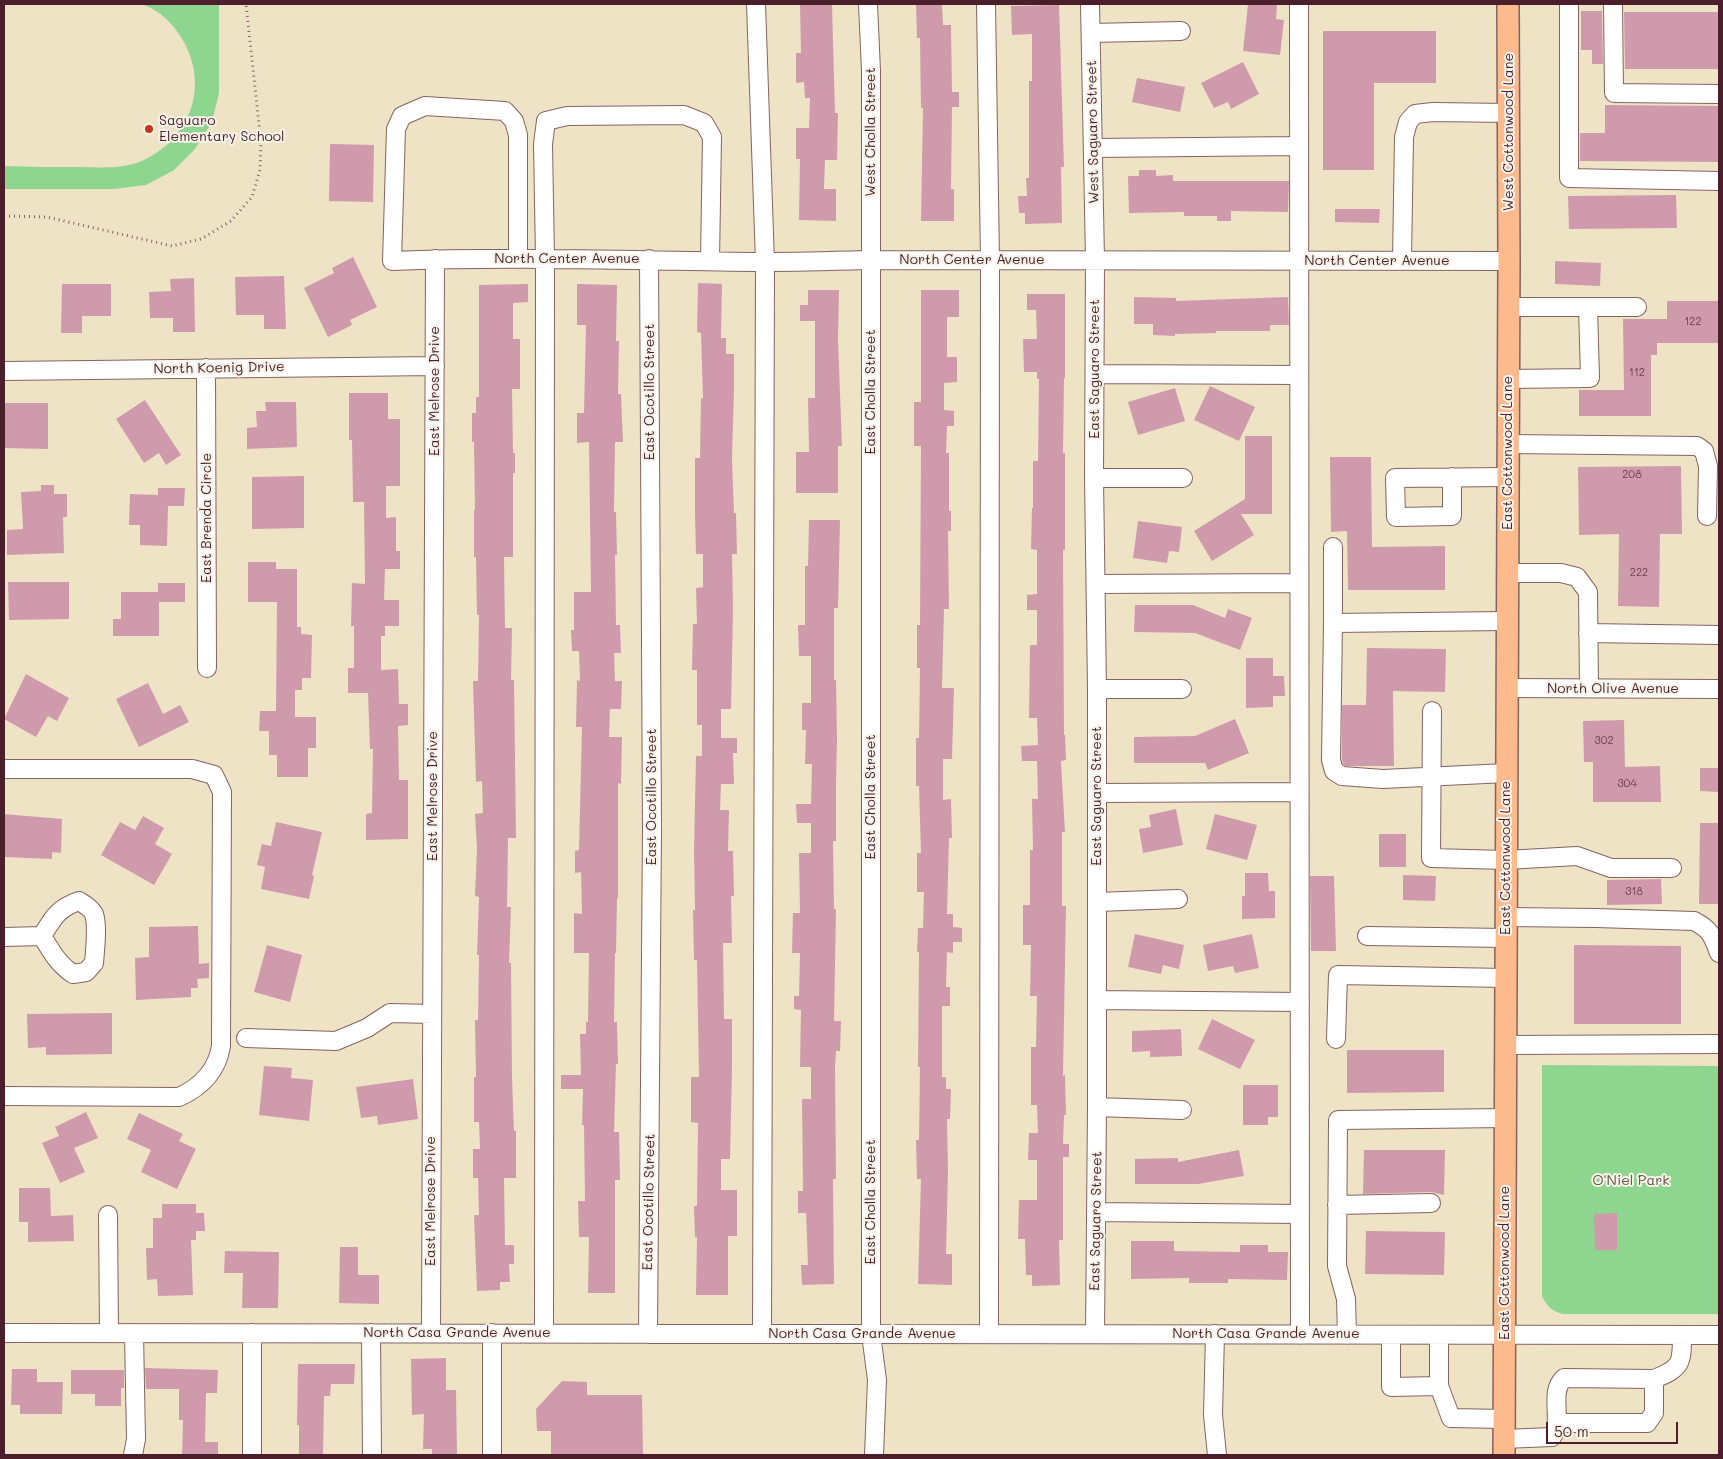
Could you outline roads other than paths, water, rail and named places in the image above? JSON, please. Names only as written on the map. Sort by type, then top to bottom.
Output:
[{"type":"main road","name":"West Cottonwood Lane","points":[[1508,4],[1509,261]]},
{"type":"main road","name":"East Cottonwood Lane","points":[[1504,1437],[1509,261]]},
{"type":"street","points":[[756,4],[765,262],[762,1334]]},
{"type":"street","name":"West Cholla Street","points":[[868,4],[871,71],[871,260]]},
{"type":"street","points":[[986,4],[990,260],[989,1334]]},
{"type":"street","name":"West Saguaro Street","points":[[1090,4],[1095,260]]},
{"type":"street","points":[[1299,4],[1300,1335]]},
{"type":"street","points":[[1569,4],[1569,178],[1719,181]]},
{"type":"street","points":[[1613,4],[1614,93],[1719,94]]},
{"type":"street","points":[[1091,33],[1181,31]]},
{"type":"street","name":"North Center Avenue","points":[[518,259],[518,135],[514,121],[505,111],[424,106],[402,116],[396,129],[392,261],[545,259],[765,262],[871,260],[1509,261]]},
{"type":"street","points":[[1402,261],[1404,137],[1408,122],[1415,114],[1433,112],[1508,113]]},
{"type":"street","points":[[544,1333],[545,259],[543,144],[546,121],[567,116],[684,115],[704,123],[712,137],[710,261]]},
{"type":"street","points":[[1093,148],[1299,146]]},
{"type":"street","name":"East Melrose Drive","points":[[431,1333],[436,259]]},
{"type":"street","name":"East Ocotillo Street","points":[[648,1334],[652,839],[649,260]]},
{"type":"street","name":"East Cholla Street","points":[[871,260],[871,1334],[877,1380],[874,1455]]},
{"type":"street","name":"East Saguaro Street","points":[[1094,1334],[1097,1108],[1097,689],[1094,478],[1095,260]]},
{"type":"street","points":[[1508,307],[1637,307]]},
{"type":"street","points":[[1508,379],[1590,378],[1588,307]]},
{"type":"street","name":"North Koenig Drive","points":[[4,371],[435,366]]},
{"type":"street","name":"East Brenda Circle","points":[[206,368],[207,668]]},
{"type":"street","points":[[1094,374],[1299,375]]},
{"type":"street","points":[[1508,444],[1696,446],[1704,451],[1708,466],[1707,516]]},
{"type":"street","points":[[1452,477],[1508,477]]},
{"type":"street","points":[[1094,478],[1183,478]]},
{"type":"street","points":[[1334,547],[1331,760],[1334,771],[1342,776],[1383,779],[1506,773]]},
{"type":"street","points":[[1507,573],[1561,573],[1576,578],[1588,592],[1589,688]]},
{"type":"street","points":[[1096,584],[1299,583]]},
{"type":"street","points":[[1333,623],[1506,621]]},
{"type":"street","points":[[1588,633],[1719,635]]},
{"type":"street","name":"North Olive Avenue","points":[[1506,688],[1719,690]]},
{"type":"street","points":[[1097,689],[1182,689]]},
{"type":"street","points":[[1432,710],[1431,858],[1506,860],[1576,856],[1611,868],[1672,868]]},
{"type":"street","points":[[4,769],[192,769],[214,775],[222,792],[221,1046],[219,1058],[212,1070],[203,1082],[192,1091],[180,1097],[4,1096]]},
{"type":"street","points":[[1097,793],[1299,792]]},
{"type":"street","points":[[1097,902],[1178,899]]},
{"type":"street","points":[[1506,917],[1694,920],[1706,926],[1719,952]]},
{"type":"street","points":[[4,937],[42,936]]},
{"type":"street","points":[[1367,936],[1506,938]]},
{"type":"street","points":[[1336,1039],[1338,975],[1506,978]]},
{"type":"street","points":[[1097,1000],[1300,1002]]},
{"type":"street","points":[[246,1038],[336,1042],[367,1028],[390,1013],[432,1014]]},
{"type":"street","points":[[1505,1045],[1719,1044]]},
{"type":"street","points":[[1097,1108],[1182,1110]]},
{"type":"street","points":[[1347,1335],[1346,1299],[1337,1266],[1338,1120],[1506,1118]]},
{"type":"street","points":[[1337,1205],[1431,1203]]},
{"type":"street","points":[[1096,1212],[1300,1214]]},
{"type":"street","points":[[108,1215],[109,1333]]},
{"type":"street","name":"North Casa Grande Avenue","points":[[4,1333],[1719,1335]]},
{"type":"street","points":[[133,1455],[136,1439],[134,1333]]},
{"type":"street","points":[[252,1333],[252,1455]]},
{"type":"street","points":[[371,1333],[372,1455]]},
{"type":"street","points":[[492,1333],[492,1455]]},
{"type":"street","points":[[1215,1334],[1213,1415],[1217,1455]]},
{"type":"street","points":[[1390,1335],[1391,1387],[1439,1386]]},
{"type":"street","points":[[1439,1335],[1439,1386],[1451,1418],[1504,1437],[1552,1437],[1555,1432],[1557,1390],[1559,1382],[1564,1378],[1654,1379],[1665,1375],[1682,1360],[1682,1335]]},
{"type":"street","points":[[1556,1422],[1647,1423],[1654,1413],[1654,1379]]},
{"type":"place","name":"Saguaro Elementary School","points":[[149,129]]},
{"type":"park label","name":"O'Niel Park","points":[[1631,1181]]}]
